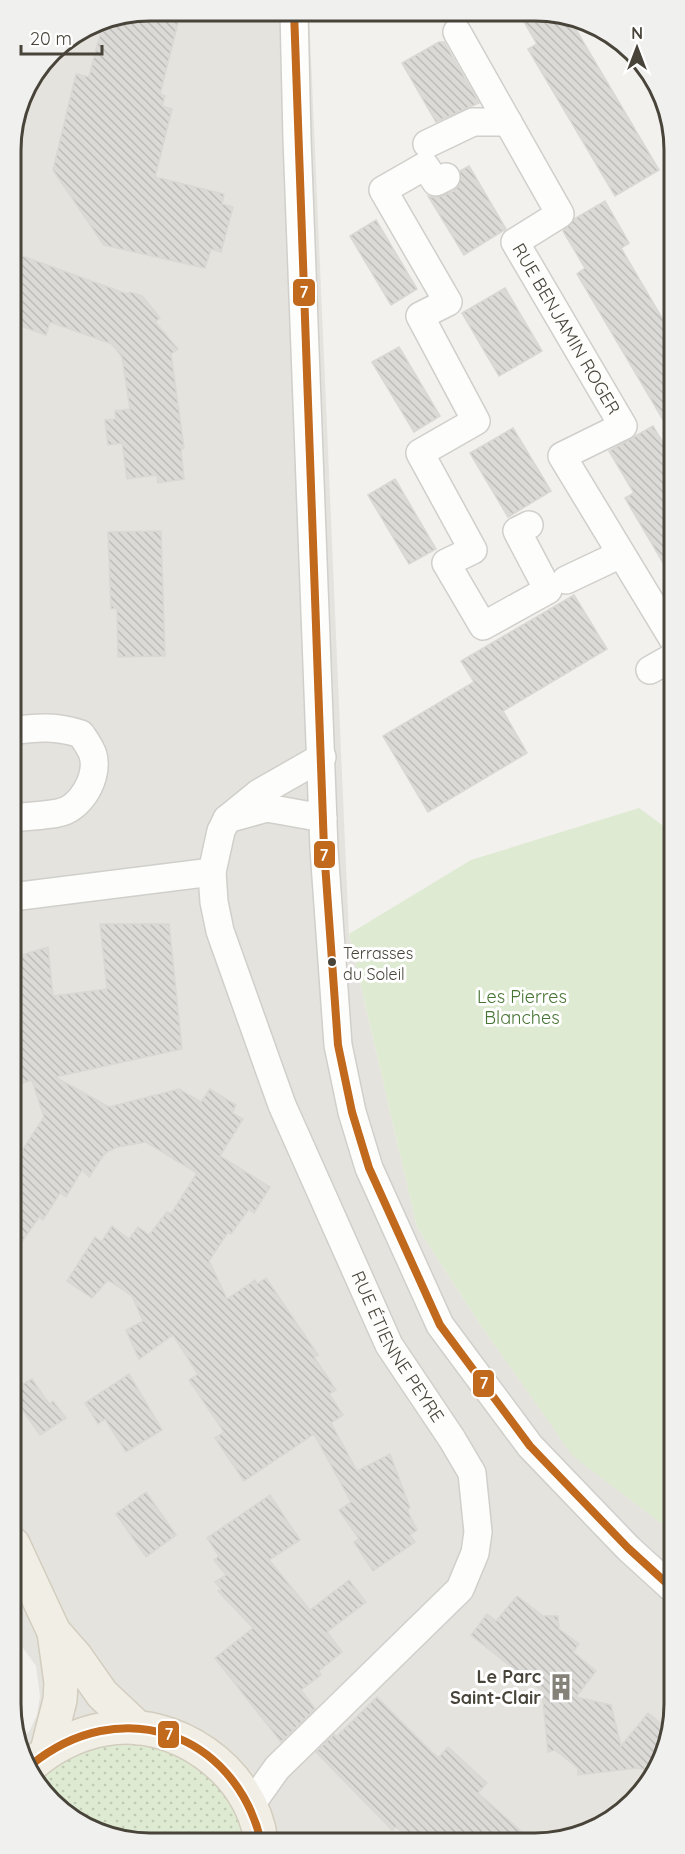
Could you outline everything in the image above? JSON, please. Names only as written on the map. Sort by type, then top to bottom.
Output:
[{"type":"main road","points":[[21,1561],[54,1632],[76,1657],[102,1694],[138,1728]]},
{"type":"main road","points":[[39,1758],[60,1700],[61,1683],[54,1632]]},
{"type":"main road","points":[[39,1758],[86,1734],[106,1728],[138,1728],[166,1734],[193,1745],[208,1755],[235,1781],[250,1806],[258,1833]]},
{"type":"street","points":[[294,21],[323,818],[338,1045],[352,1112],[369,1168],[394,1228],[440,1325],[530,1446],[628,1548],[664,1581]]},
{"type":"street","name":"RUE BENJAMIN ROGER","points":[[457,33],[560,214],[515,242],[623,426],[562,456],[664,624]]},
{"type":"street","points":[[427,144],[473,122],[508,122]]},
{"type":"street","points":[[446,177],[436,182],[425,166],[383,190],[447,302],[420,316],[476,421],[420,453],[473,550],[446,563],[483,626],[548,590],[517,531],[529,525]]},
{"type":"street","points":[[566,580],[621,554]]},
{"type":"street","points":[[650,670],[664,662]]},
{"type":"street","points":[[21,730],[42,727],[64,729],[81,734],[93,755],[88,786],[83,798],[60,813],[21,817]]},
{"type":"street","points":[[227,819],[259,793],[321,757]]},
{"type":"street","points":[[227,819],[267,808],[323,818]]},
{"type":"street","name":"RUE ÉTIENNE PEYRE","points":[[227,819],[221,831],[212,872],[220,931],[282,1106],[389,1345],[472,1473],[478,1532],[475,1553],[460,1589],[277,1767],[250,1806]]},
{"type":"street","points":[[21,896],[212,872]]},
{"type":"shaded area","points":[[150,21],[309,21],[349,935],[417,1227],[482,1327],[573,1455],[664,1525],[663,1721],[654,1754],[647,1769],[632,1789],[600,1816],[560,1831],[535,1833],[226,1833],[55,1763],[43,1776],[34,1761],[25,1736],[37,1715],[40,1696],[36,1666],[21,1645],[22,133],[25,116],[34,93],[48,71],[78,43],[100,31],[125,23]]},
{"type":"green space","name":"Les Pierres Blanches","points":[[639,808],[664,826],[664,1525],[573,1456],[482,1327],[417,1227],[349,934],[471,860]]},
{"type":"green space","points":[[136,1742],[162,1747],[190,1759],[202,1767],[221,1789],[229,1801],[243,1833],[125,1831],[93,1820],[78,1811],[59,1795],[43,1776],[72,1755],[107,1745]]},
{"type":"building","points":[[178,21],[160,94],[165,96],[162,106],[172,109],[155,177],[224,194],[222,204],[233,207],[221,252],[211,249],[205,268],[104,245],[53,170],[76,74],[89,77],[101,31],[133,22]]},
{"type":"building","points":[[524,21],[552,22],[575,27],[659,170],[615,196],[528,49],[537,44]]},
{"type":"building","points":[[439,42],[444,42],[479,103],[436,122],[402,63]]},
{"type":"building","points":[[469,166],[506,229],[464,255],[428,196],[436,198],[454,191],[459,185],[460,171]]},
{"type":"building","points":[[605,201],[629,243],[621,248],[664,321],[664,421],[577,274],[585,268],[563,231],[574,219]]},
{"type":"building","points":[[376,220],[417,289],[391,305],[350,236]]},
{"type":"building","points":[[21,256],[127,294],[130,292],[142,296],[160,318],[155,322],[178,349],[171,354],[184,448],[181,449],[184,479],[158,483],[157,475],[127,479],[122,443],[108,445],[105,420],[116,419],[115,411],[130,409],[122,357],[112,344],[50,322],[46,335],[21,326]]},
{"type":"building","points":[[505,288],[542,351],[499,376],[462,313]]},
{"type":"building","points":[[399,347],[440,416],[414,432],[372,362]]},
{"type":"building","points":[[653,426],[664,445],[664,564],[625,498],[634,493],[609,451]]},
{"type":"building","points":[[513,428],[551,491],[508,517],[470,453]]},
{"type":"building","points":[[395,479],[436,549],[409,564],[368,495]]},
{"type":"building","points":[[161,531],[165,656],[118,657],[117,608],[111,609],[108,532]]},
{"type":"building","points":[[574,595],[607,649],[503,711],[527,753],[428,812],[383,736],[474,682],[461,661]]},
{"type":"building","points":[[100,924],[169,924],[182,1049],[55,1077],[109,1107],[179,1089],[201,1102],[210,1089],[236,1105],[232,1113],[243,1119],[220,1156],[270,1187],[254,1213],[249,1209],[231,1234],[228,1232],[209,1261],[227,1299],[255,1280],[257,1284],[266,1278],[318,1355],[314,1357],[336,1390],[329,1394],[343,1415],[331,1423],[357,1471],[390,1454],[410,1508],[407,1510],[417,1530],[410,1535],[415,1542],[373,1571],[354,1542],[359,1539],[339,1510],[351,1502],[314,1434],[244,1481],[215,1438],[224,1432],[189,1380],[198,1374],[173,1335],[139,1359],[126,1330],[143,1321],[132,1296],[108,1280],[92,1298],[67,1281],[95,1237],[101,1242],[112,1226],[129,1239],[138,1227],[149,1235],[167,1212],[171,1214],[197,1173],[146,1142],[117,1147],[105,1153],[89,1177],[82,1170],[66,1197],[60,1193],[43,1220],[39,1217],[21,1243],[21,1152],[44,1117],[32,1080],[21,1083],[21,955],[48,947],[53,996],[107,989]]},
{"type":"building","points":[[129,1374],[162,1430],[126,1452],[105,1419],[98,1424],[85,1403]]},
{"type":"building","points":[[32,1379],[49,1404],[53,1401],[66,1418],[40,1435],[21,1408],[21,1385]]},
{"type":"building","points":[[146,1492],[176,1535],[146,1557],[116,1514]]},
{"type":"building","points":[[270,1495],[300,1540],[269,1560],[310,1610],[349,1580],[366,1602],[327,1632],[342,1652],[319,1671],[321,1675],[301,1690],[315,1709],[281,1742],[215,1658],[253,1628],[218,1591],[221,1589],[215,1582],[226,1575],[214,1560],[219,1556],[207,1538]]},
{"type":"building","name":"Le Parc Saint-Clair","points":[[517,1596],[543,1616],[558,1616],[559,1629],[579,1644],[573,1652],[596,1671],[576,1697],[611,1705],[621,1746],[648,1713],[662,1725],[660,1738],[646,1770],[637,1768],[578,1775],[578,1768],[555,1750],[548,1752],[542,1691],[471,1635],[487,1614],[496,1621]]},
{"type":"building","points":[[377,1697],[438,1758],[448,1747],[487,1783],[478,1793],[523,1833],[403,1833],[396,1827],[392,1830],[316,1752],[334,1734],[336,1737]]},
{"type":"transit line","name":"7","points":[[294,21],[324,849],[338,1045],[352,1112],[369,1168],[440,1325],[530,1446],[628,1548],[664,1581]]},
{"type":"transit line","name":"7","points":[[35,1762],[65,1743],[100,1731],[135,1728],[169,1735],[200,1750],[226,1773],[247,1803],[258,1833]]},
{"type":"place","name":"Terrasses du Soleil","points":[[332,962]]},
{"type":"place","name":"Le Parc Saint-Clair","points":[[561,1687]]}]
